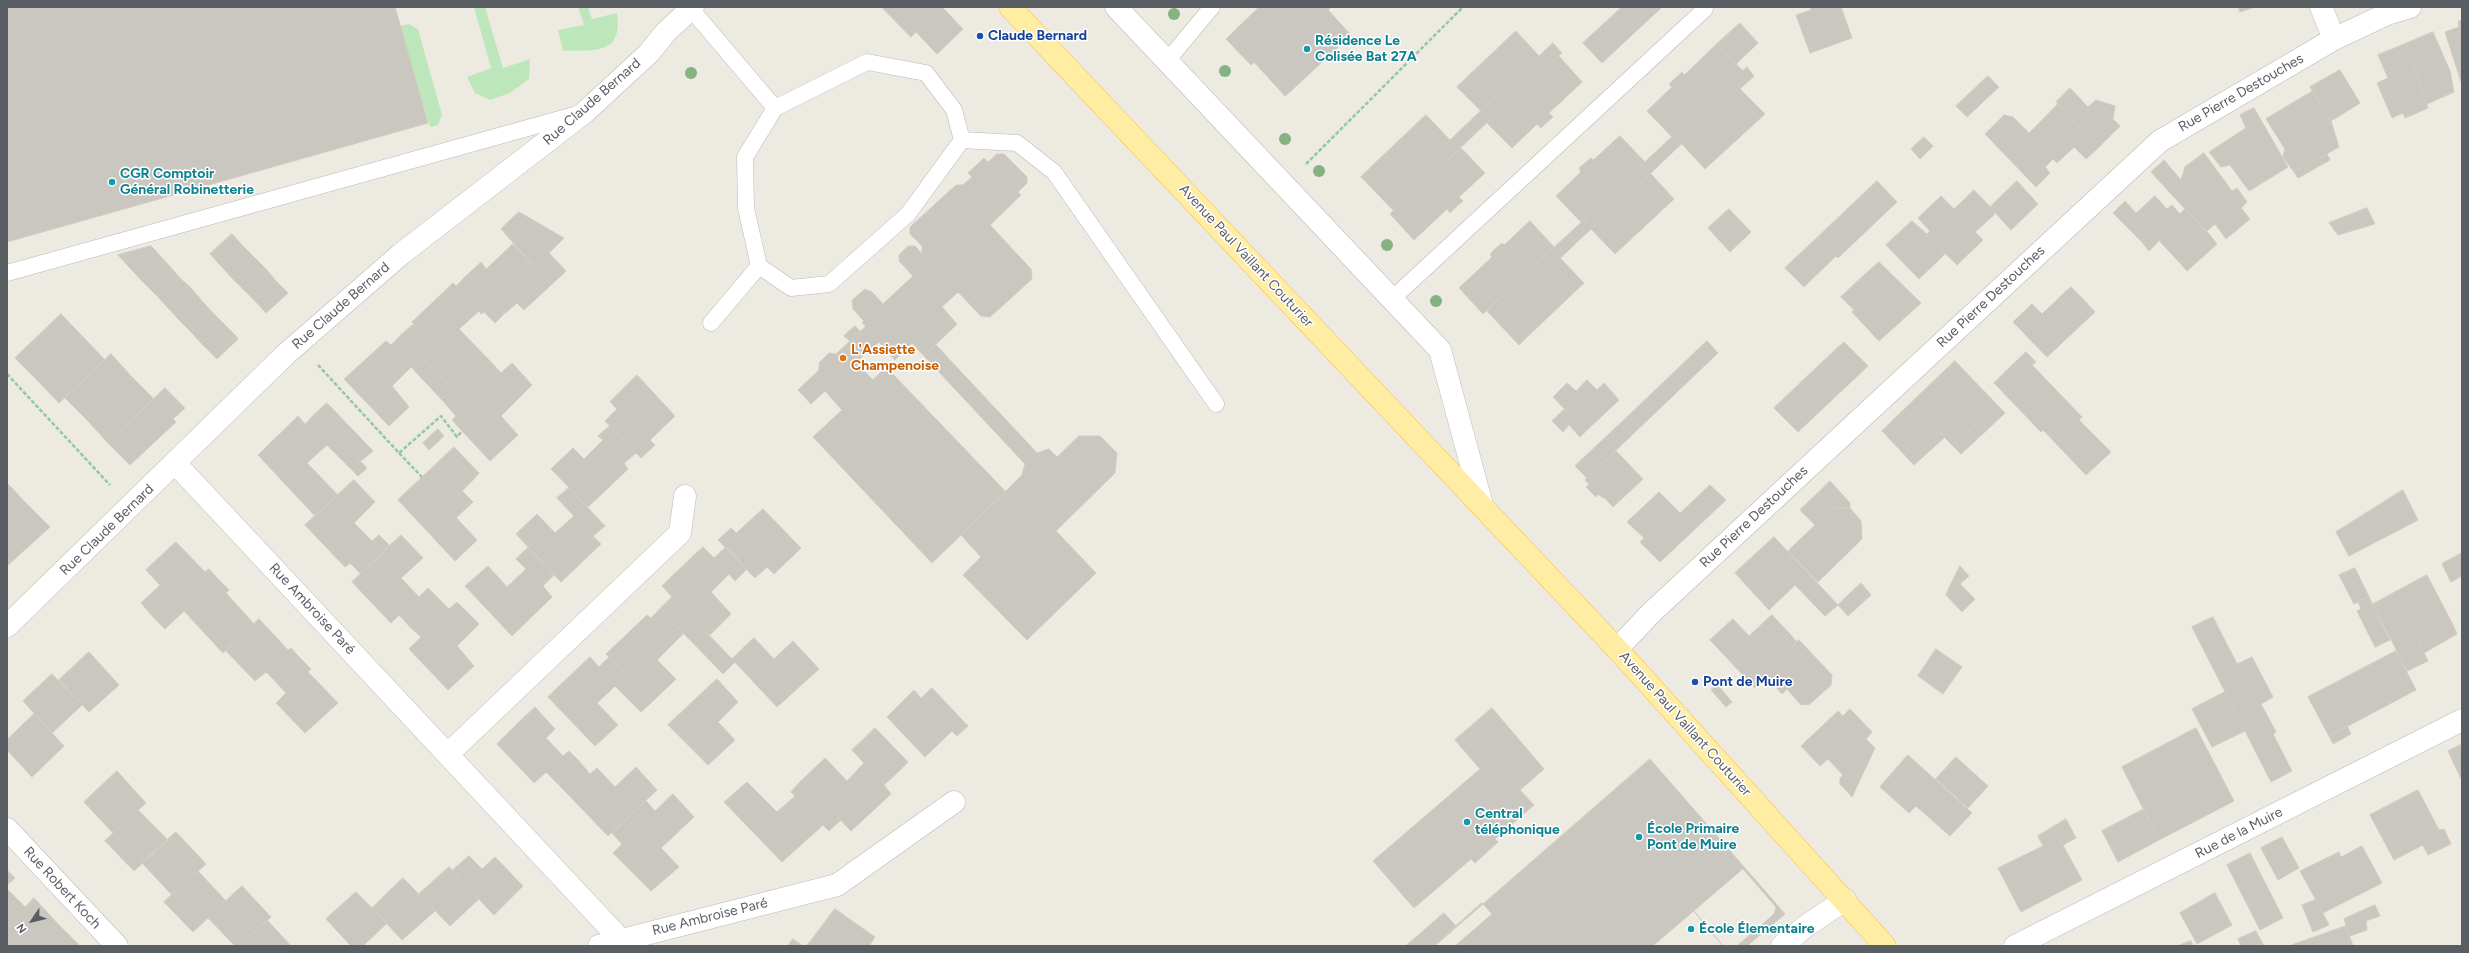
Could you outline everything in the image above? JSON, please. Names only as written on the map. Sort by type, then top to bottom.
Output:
[{"type":"main road","name":"Avenue Paul Vaillant Couturier","points":[[1010,7],[1617,649],[1886,946]]},
{"type":"street","name":"Avenue Paul Vaillant Couturier","points":[[1116,7],[1440,350],[1482,506]]},
{"type":"street","points":[[2321,7],[2334,39]]},
{"type":"street","name":"Rue Pierre Destouches","points":[[1617,649],[1651,613],[2160,141],[2334,39],[2387,14],[2410,7]]},
{"type":"street","name":"Rue Claude Bernard","points":[[7,626],[298,344],[401,254],[585,112],[648,53],[666,32],[692,8]]},
{"type":"street","name":"Rue Ambroise Paré","points":[[176,463],[621,940],[837,885],[954,802]]},
{"type":"street","points":[[448,754],[680,533],[685,496]]},
{"type":"street","name":"Rue de la Muire","points":[[2015,946],[2462,720]]},
{"type":"street","name":"Rue Robert Koch","points":[[7,829],[117,946]]},
{"type":"street","points":[[1782,946],[1806,926],[1845,900]]},
{"type":"street","points":[[599,946],[621,940]]},
{"type":"lane","points":[[1167,61],[1212,7]]},
{"type":"lane","points":[[692,8],[775,108]]},
{"type":"lane","points":[[1392,299],[1705,9]]},
{"type":"lane","points":[[867,62],[926,72],[954,110],[962,140],[908,214],[829,284],[791,288],[759,266],[746,208],[745,156],[775,108],[867,62]]},
{"type":"lane","points":[[7,273],[585,112]]},
{"type":"lane","points":[[962,140],[1017,143],[1054,172],[1216,404]]},
{"type":"lane","points":[[711,323],[759,266]]},
{"type":"path","points":[[1284,186],[1463,7]]},
{"type":"path","points":[[298,344],[422,477]]},
{"type":"path","points":[[7,374],[131,507]]},
{"type":"path","points":[[399,453],[441,416],[457,437],[462,431]]},
{"type":"green space","points":[[474,7],[485,7],[503,68],[530,59],[529,79],[510,93],[490,100],[475,93],[467,77],[491,68]]},
{"type":"green space","points":[[578,7],[588,7],[592,19],[617,13],[618,27],[616,37],[611,43],[596,50],[563,51],[558,30],[584,25]]},
{"type":"green space","points":[[409,24],[418,29],[442,115],[438,125],[430,127],[400,26]]},
{"type":"building","name":"CGR Comptoir Général Robinetterie","points":[[7,7],[395,7],[428,123],[7,242]]},
{"type":"building","points":[[882,7],[942,7],[911,37]]},
{"type":"building","points":[[942,7],[963,29],[937,54],[916,32]]},
{"type":"building","name":"Résidence Le Colisée Bat 27A","points":[[1257,7],[1313,7],[1305,15],[1313,24],[1328,10],[1351,35],[1291,91],[1268,67],[1282,53],[1274,44],[1251,65],[1226,39],[1258,8]]},
{"type":"building","points":[[1313,7],[1331,7],[1313,24],[1305,15]]},
{"type":"building","points":[[1622,7],[1662,7],[1602,63],[1583,43]]},
{"type":"building","points":[[1810,7],[1841,7],[1852,38],[1810,53],[1796,15],[1811,10]]},
{"type":"building","points":[[2239,7],[2255,7],[2240,12]]},
{"type":"building","points":[[2462,20],[2462,85],[2445,32],[2459,27],[2458,22]]},
{"type":"building","points":[[1740,23],[1758,43],[1736,64],[1717,44]]},
{"type":"building","points":[[1516,31],[1539,56],[1525,70],[1534,79],[1559,56],[1582,82],[1549,113],[1553,117],[1541,128],[1537,124],[1512,148],[1487,123],[1504,106],[1496,97],[1481,111],[1457,87]]},
{"type":"building","points":[[2433,32],[2450,71],[2454,92],[2427,104],[2405,44]]},
{"type":"building","points":[[1553,43],[1562,53],[1534,79],[1525,70]]},
{"type":"building","points":[[1274,44],[1282,53],[1268,67],[1291,91],[1285,96],[1254,62]]},
{"type":"building","points":[[1717,44],[1743,71],[1718,94],[1726,102],[1740,89],[1765,114],[1705,169],[1682,144],[1696,130],[1688,122],[1672,137],[1647,111],[1672,87],[1669,84],[1682,72],[1684,75]]},
{"type":"building","points":[[2405,44],[2428,108],[2405,118],[2403,113],[2392,118],[2377,83],[2388,78],[2378,55]]},
{"type":"building","points":[[1747,67],[1754,76],[1726,102],[1718,94]]},
{"type":"building","points":[[2340,70],[2360,103],[2331,121],[2310,87]]},
{"type":"building","points":[[1988,76],[1999,87],[1967,117],[1956,106]]},
{"type":"building","points":[[2070,88],[2088,107],[2096,100],[2115,106],[2113,119],[2120,126],[2098,148],[2056,102]]},
{"type":"building","points":[[2313,91],[2331,121],[2339,147],[2294,172],[2283,157],[2285,149],[2266,119]]},
{"type":"building","points":[[1496,97],[1504,106],[1475,134],[1466,125]]},
{"type":"building","points":[[2058,104],[2098,148],[2086,159],[2074,147],[2057,163],[2053,159],[2045,167],[2050,173],[2036,187],[1985,134],[2004,115],[2013,117],[2029,133]]},
{"type":"building","points":[[2254,108],[2288,167],[2249,191],[2230,165],[2221,167],[2209,152],[2246,128],[2240,115]]},
{"type":"building","points":[[1426,115],[1450,140],[1436,154],[1444,163],[1461,148],[1485,173],[1459,197],[1463,201],[1450,213],[1447,209],[1414,240],[1390,214],[1413,192],[1404,183],[1390,197],[1366,172]]},
{"type":"building","points":[[1688,122],[1696,130],[1635,188],[1627,179]]},
{"type":"building","points":[[1466,125],[1475,134],[1444,163],[1436,154]]},
{"type":"building","points":[[1620,136],[1645,162],[1627,179],[1635,188],[1650,173],[1674,199],[1615,254],[1591,229],[1606,215],[1598,207],[1581,222],[1556,196],[1581,172],[1579,168],[1591,158],[1593,160]]},
{"type":"building","points":[[1924,137],[1933,146],[1920,159],[1911,149]]},
{"type":"building","points":[[2204,153],[2232,191],[2237,188],[2247,202],[2241,208],[2250,219],[2226,239],[2215,224],[2206,232],[2151,172],[2164,160],[2181,180],[2185,167]]},
{"type":"building","name":"L'Assiette Champenoise","points":[[997,154],[1004,154],[1027,177],[1027,183],[1018,192],[1021,195],[990,225],[1031,269],[1032,279],[990,317],[981,316],[958,292],[942,307],[957,324],[924,356],[912,343],[895,360],[879,342],[856,362],[873,380],[886,367],[1006,492],[932,563],[813,437],[842,410],[825,391],[811,404],[798,390],[819,370],[819,363],[829,353],[836,354],[866,326],[862,323],[864,321],[853,309],[852,300],[865,289],[872,292],[883,304],[913,276],[899,261],[899,255],[908,246],[915,246],[922,254],[922,246],[910,234],[910,227],[956,185],[963,185],[972,177],[968,173],[984,158],[988,162]]},
{"type":"building","points":[[2327,154],[2330,160],[2298,178],[2294,172]]},
{"type":"building","points":[[1366,172],[1390,197],[1404,183],[1413,192],[1394,211],[1361,177]]},
{"type":"building","points":[[1877,181],[1897,202],[1838,258],[1818,237]]},
{"type":"building","points":[[2017,181],[2038,204],[2011,230],[1990,207]]},
{"type":"building","points":[[1974,190],[1996,213],[1975,232],[1983,240],[1957,265],[1912,221],[1927,234],[1930,231],[1918,218],[1941,196],[1954,209]]},
{"type":"building","points":[[2155,196],[2167,209],[2172,205],[2180,214],[2185,209],[2210,235],[2180,263],[2151,232],[2141,241],[2113,213],[2125,201],[2136,213]]},
{"type":"building","points":[[1598,207],[1606,215],[1576,243],[1569,234]]},
{"type":"building","points":[[2367,208],[2375,224],[2338,235],[2329,223]]},
{"type":"building","points":[[1729,209],[1751,232],[1730,252],[1708,228]]},
{"type":"building","points":[[519,212],[564,238],[549,253],[566,271],[551,285],[501,229]]},
{"type":"building","points":[[1530,221],[1554,247],[1537,263],[1546,272],[1560,258],[1584,283],[1524,340],[1500,314],[1515,301],[1506,292],[1483,314],[1459,288],[1492,257],[1490,254],[1495,249],[1502,243],[1504,245]]},
{"type":"building","points":[[1912,221],[1945,254],[1919,279],[1886,245]]},
{"type":"building","points":[[2151,232],[2159,241],[2149,251],[2141,241]]},
{"type":"building","points":[[232,234],[243,246],[221,266],[210,254]]},
{"type":"building","points":[[1569,234],[1576,243],[1546,272],[1537,263]]},
{"type":"building","points":[[2210,235],[2217,244],[2187,271],[2180,263]]},
{"type":"building","points":[[1818,237],[1836,256],[1804,287],[1785,268]]},
{"type":"building","points":[[513,244],[551,285],[524,310],[517,303],[504,314],[467,275],[481,262],[486,269]]},
{"type":"building","points":[[151,246],[164,260],[142,281],[118,255]]},
{"type":"building","points":[[243,246],[254,257],[232,278],[221,266]]},
{"type":"building","points":[[254,257],[265,268],[243,289],[232,278]]},
{"type":"building","points":[[164,260],[180,278],[158,297],[142,281]]},
{"type":"building","points":[[1879,262],[1921,303],[1899,323],[1859,280]]},
{"type":"building","points":[[265,268],[276,281],[255,301],[243,289]]},
{"type":"building","points":[[467,275],[504,314],[495,323],[484,312],[481,314],[479,311],[459,329],[490,361],[469,381],[412,322],[453,283],[456,286]]},
{"type":"building","points":[[180,278],[191,288],[169,309],[158,297]]},
{"type":"building","points":[[1859,280],[1899,323],[1879,341],[1852,312],[1854,310],[1841,297]]},
{"type":"building","points":[[276,281],[288,293],[266,313],[255,301]]},
{"type":"building","points":[[2071,287],[2081,297],[2069,309],[2059,298]]},
{"type":"building","points":[[191,288],[202,301],[180,321],[169,309]]},
{"type":"building","points":[[1506,292],[1515,301],[1500,314],[1524,340],[1519,345],[1487,311]]},
{"type":"building","points":[[2081,297],[2095,312],[2047,357],[2013,322],[2032,304],[2042,314],[2059,298],[2069,309]]},
{"type":"building","points":[[202,301],[212,312],[191,332],[180,321]]},
{"type":"building","points":[[212,312],[223,323],[202,344],[191,332]]},
{"type":"building","points":[[61,314],[83,337],[38,381],[15,358]]},
{"type":"building","points":[[223,323],[236,336],[214,356],[202,344]]},
{"type":"building","points":[[414,324],[469,381],[490,361],[501,373],[512,363],[532,385],[501,416],[518,435],[490,461],[452,420],[467,405],[401,335]]},
{"type":"building","points":[[855,326],[860,331],[850,341],[844,336]]},
{"type":"building","points":[[401,335],[453,390],[442,400],[411,367],[392,386],[409,407],[389,426],[344,379],[386,341],[391,345]]},
{"type":"building","points":[[236,336],[238,339],[217,359],[214,356]]},
{"type":"building","points":[[83,337],[105,360],[59,403],[38,381]]},
{"type":"building","points":[[1707,341],[1718,353],[1632,435],[1620,424]]},
{"type":"building","points":[[1844,342],[1868,366],[1834,398],[1811,373]]},
{"type":"building","points":[[936,345],[1037,453],[1049,449],[1057,457],[1020,493],[1012,485],[1022,475],[1025,464],[924,356]]},
{"type":"building","points":[[2026,352],[2036,362],[2032,365],[2082,417],[2079,420],[2111,452],[2086,475],[2043,430],[2041,432],[1994,383]]},
{"type":"building","points":[[111,354],[132,377],[87,420],[65,398]]},
{"type":"building","points":[[1955,361],[2005,413],[1988,429],[1979,421],[1953,446],[1911,403]]},
{"type":"building","points":[[1811,373],[1834,398],[1798,432],[1774,408]]},
{"type":"building","points":[[637,375],[675,416],[650,440],[655,445],[641,458],[605,421],[617,409],[610,402]]},
{"type":"building","points":[[132,377],[154,399],[108,443],[87,420]]},
{"type":"building","points":[[1587,380],[1597,390],[1604,383],[1619,400],[1586,431],[1553,397],[1567,383],[1576,391]]},
{"type":"building","points":[[165,388],[185,408],[173,419],[176,422],[130,465],[108,443]]},
{"type":"building","points":[[453,390],[467,405],[456,416],[442,400]]},
{"type":"building","points":[[327,403],[373,451],[361,461],[315,414]]},
{"type":"building","points":[[1911,403],[1945,437],[1914,465],[1882,431]]},
{"type":"building","points":[[1565,409],[1586,431],[1580,437],[1569,425],[1563,432],[1552,421]]},
{"type":"building","points":[[315,414],[367,468],[358,476],[327,445],[307,463],[338,495],[315,516],[258,455],[298,416],[305,424]]},
{"type":"building","points":[[1979,421],[1988,429],[1961,454],[1953,446]]},
{"type":"building","points":[[1620,424],[1632,435],[1587,478],[1575,466]]},
{"type":"building","points":[[610,426],[636,453],[624,463],[628,469],[588,507],[551,469],[573,448],[584,459],[603,440],[598,436]]},
{"type":"building","points":[[438,429],[444,436],[429,450],[423,443]]},
{"type":"building","points":[[1079,436],[1100,436],[1117,453],[1115,473],[1056,531],[1096,573],[1027,640],[963,575],[981,557],[961,535],[1012,485],[1020,493]]},
{"type":"building","points":[[454,447],[479,473],[474,479],[449,452]]},
{"type":"building","points":[[1616,451],[1643,479],[1613,507],[1604,497],[1603,498],[1598,494],[1596,497],[1586,487],[1589,484],[1585,480]]},
{"type":"building","points":[[449,452],[474,479],[446,507],[477,540],[455,561],[398,500]]},
{"type":"building","points":[[354,480],[375,502],[354,523],[372,541],[379,535],[390,546],[361,574],[350,563],[345,567],[305,525]]},
{"type":"building","points":[[1830,481],[1850,503],[1850,508],[1833,508],[1818,493]]},
{"type":"building","points":[[7,483],[27,504],[7,524]]},
{"type":"building","points":[[1710,485],[1726,500],[1660,562],[1640,542],[1644,538],[1627,522],[1659,492],[1680,513]]},
{"type":"building","points":[[569,488],[605,526],[593,536],[601,544],[561,582],[516,534],[537,514],[555,533],[574,516],[557,498]]},
{"type":"building","points":[[2403,490],[2418,520],[2349,556],[2336,532]]},
{"type":"building","points":[[462,491],[473,502],[456,518],[446,507]]},
{"type":"building","points":[[1818,493],[1833,508],[1850,508],[1861,521],[1862,539],[1818,582],[1788,551],[1815,525],[1800,510]]},
{"type":"building","points":[[27,504],[50,527],[7,566],[7,524]]},
{"type":"building","points":[[763,509],[801,548],[774,574],[767,567],[755,578],[718,540],[731,528],[736,533]]},
{"type":"building","points":[[401,535],[423,558],[401,578],[419,597],[428,588],[439,599],[410,627],[399,615],[391,623],[352,582]]},
{"type":"building","points":[[1774,537],[1838,605],[1825,616],[1795,585],[1769,610],[1735,573]]},
{"type":"building","points":[[176,542],[205,572],[209,569],[218,579],[184,611],[174,600],[154,618],[141,603],[160,585],[146,570]]},
{"type":"building","points":[[703,547],[714,558],[726,547],[747,569],[735,581],[729,574],[711,592],[731,614],[709,636],[662,586]]},
{"type":"building","points":[[528,548],[554,575],[543,586],[552,597],[512,636],[465,586],[488,566],[507,587],[526,569],[516,559]]},
{"type":"building","points":[[2462,553],[2462,576],[2451,582],[2442,564]]},
{"type":"building","points":[[1960,566],[1969,576],[1960,584],[1954,578]]},
{"type":"building","points":[[2355,568],[2369,597],[2354,604],[2339,575]]},
{"type":"building","points":[[2427,575],[2452,623],[2418,641],[2428,661],[2407,671],[2373,604]]},
{"type":"building","points":[[1954,578],[1975,599],[1962,612],[1946,595]]},
{"type":"building","points":[[218,579],[229,590],[226,593],[254,624],[223,653],[184,611]]},
{"type":"building","points":[[1861,583],[1871,595],[1848,616],[1838,605]]},
{"type":"building","points":[[672,597],[735,662],[723,674],[660,609]]},
{"type":"building","points":[[2369,597],[2390,640],[2375,647],[2357,611],[2361,609],[2358,602]]},
{"type":"building","points":[[439,599],[449,609],[457,602],[479,624],[457,646],[474,666],[448,690],[409,649],[421,637],[410,627]]},
{"type":"building","points":[[174,600],[184,611],[165,629],[154,618]]},
{"type":"building","points":[[660,609],[684,633],[657,660],[676,679],[652,702],[606,654],[647,615],[651,618]]},
{"type":"building","points":[[1772,615],[1789,633],[1780,642],[1762,624]]},
{"type":"building","points":[[2213,617],[2237,664],[2252,657],[2273,697],[2261,704],[2276,732],[2273,734],[2292,771],[2271,782],[2192,627]]},
{"type":"building","points":[[259,619],[288,650],[291,648],[300,658],[276,682],[266,672],[255,681],[226,651]]},
{"type":"building","points":[[1733,619],[1749,636],[1762,624],[1780,642],[1789,633],[1797,642],[1775,663],[1778,666],[1755,688],[1710,640]]},
{"type":"building","points":[[2452,623],[2457,634],[2424,653],[2418,641]]},
{"type":"building","points":[[754,638],[774,659],[793,641],[819,669],[777,707],[732,659]]},
{"type":"building","points":[[1799,640],[1832,675],[1831,685],[1810,704],[1801,705],[1787,689],[1782,694],[1767,677],[1778,666],[1775,663]]},
{"type":"building","points":[[1936,649],[1962,667],[1943,694],[1918,676]]},
{"type":"building","points":[[2396,651],[2416,690],[2329,736],[2308,697]]},
{"type":"building","points":[[89,652],[119,685],[89,712],[59,680]]},
{"type":"building","points":[[590,657],[599,667],[609,657],[652,702],[641,712],[615,686],[597,703],[618,725],[595,746],[548,697]]},
{"type":"building","points":[[300,658],[311,669],[308,672],[338,703],[305,733],[276,703],[286,693],[276,682]]},
{"type":"building","points":[[52,674],[82,705],[52,733],[23,701]]},
{"type":"building","points":[[717,679],[738,702],[718,722],[735,740],[708,765],[668,725]]},
{"type":"building","points":[[1717,684],[1732,702],[1726,707],[1711,690]]},
{"type":"building","points":[[932,688],[968,726],[957,736],[952,731],[925,757],[887,717],[914,690],[921,698]]},
{"type":"building","points":[[2225,692],[2245,731],[2212,747],[2192,709]]},
{"type":"building","points":[[535,707],[555,729],[546,738],[563,756],[569,751],[579,761],[557,783],[546,772],[534,783],[497,744]]},
{"type":"building","name":"Central téléphonique","points":[[1492,708],[1544,769],[1520,790],[1534,805],[1495,839],[1498,842],[1475,863],[1471,859],[1414,908],[1373,861],[1480,769],[1455,740]]},
{"type":"building","points":[[1850,709],[1872,732],[1866,739],[1875,748],[1852,797],[1840,784],[1840,778],[1843,775],[1828,759],[1820,766],[1801,746],[1838,711],[1843,716]]},
{"type":"building","points":[[34,714],[64,746],[32,777],[7,750],[7,740]]},
{"type":"building","points":[[2347,726],[2351,734],[2333,744],[2329,736]]},
{"type":"building","points":[[875,728],[908,762],[896,774],[863,740]]},
{"type":"building","points":[[2196,728],[2234,801],[2159,840],[2122,767]]},
{"type":"building","points":[[863,740],[896,774],[884,785],[891,794],[851,831],[802,780],[825,758],[847,781],[864,763],[852,750]]},
{"type":"building","points":[[2460,745],[2462,748],[2462,781],[2448,751]]},
{"type":"building","points":[[1908,755],[1972,813],[1950,836],[1916,806],[1909,813],[1880,787]]},
{"type":"building","points":[[1956,757],[1988,786],[1968,808],[1936,779]]},
{"type":"building","name":"École Primaire Pont de Muire","points":[[1650,759],[1785,914],[1747,946],[1435,946]]},
{"type":"building","points":[[579,761],[590,774],[597,768],[615,787],[636,767],[657,790],[608,836],[557,783]]},
{"type":"building","points":[[117,771],[146,803],[113,833],[84,802]]},
{"type":"building","points":[[802,780],[841,820],[829,831],[823,825],[782,862],[724,802],[747,782],[777,812],[795,796],[791,792]]},
{"type":"building","points":[[2418,790],[2439,830],[2444,829],[2451,844],[2428,855],[2423,845],[2394,860],[2370,815]]},
{"type":"building","points":[[673,794],[694,817],[661,848],[679,867],[651,891],[613,853],[622,844],[612,833],[646,801],[655,811]]},
{"type":"building","points":[[2144,809],[2159,840],[2118,862],[2102,831]]},
{"type":"building","points":[[138,810],[168,840],[134,871],[105,841]]},
{"type":"building","points":[[2066,819],[2076,838],[2063,845],[2053,827]]},
{"type":"building","points":[[2053,827],[2082,880],[2021,912],[1998,868],[2043,846],[2038,836]]},
{"type":"building","points":[[176,832],[206,864],[172,895],[142,863]]},
{"type":"building","points":[[2282,837],[2299,868],[2278,880],[2261,848]]},
{"type":"building","points":[[2362,846],[2382,883],[2323,913],[2300,871],[2339,852],[2341,857]]},
{"type":"building","points":[[2250,853],[2283,918],[2260,930],[2227,865]]},
{"type":"building","points":[[469,856],[482,869],[495,857],[523,886],[494,915],[452,871]]},
{"type":"building","points":[[449,867],[479,899],[450,926],[419,894]]},
{"type":"building","points":[[1743,869],[1776,907],[1774,914],[1737,946],[1723,946],[1694,911]]},
{"type":"building","points":[[7,870],[15,878],[7,885]]},
{"type":"building","points":[[198,871],[226,901],[193,932],[164,902]]},
{"type":"building","points":[[403,878],[435,911],[402,940],[372,908]]},
{"type":"building","points":[[242,886],[271,917],[239,946],[235,946],[208,918]]},
{"type":"building","points":[[7,889],[17,899],[7,908]]},
{"type":"building","points":[[356,892],[387,923],[363,946],[351,946],[326,919]]},
{"type":"building","points":[[2215,893],[2232,925],[2197,944],[2180,913]]},
{"type":"building","points":[[34,898],[58,924],[35,946],[8,946],[7,908],[17,899],[25,907]]},
{"type":"building","points":[[2316,900],[2329,925],[2313,932],[2302,905]]},
{"type":"building","points":[[1482,903],[1492,914],[1455,946],[1433,946]]},
{"type":"building","points":[[2375,905],[2380,916],[2366,921],[2367,930],[2350,936],[2344,919]]},
{"type":"building","points":[[835,909],[875,937],[869,946],[807,946]]},
{"type":"building","name":"École Élementaire","points":[[1694,911],[1723,946],[1653,946]]},
{"type":"building","points":[[1444,913],[1456,926],[1433,946],[1406,946]]},
{"type":"building","points":[[267,920],[291,946],[239,946]]},
{"type":"building","points":[[58,924],[80,946],[35,946]]},
{"type":"building","points":[[2346,926],[2353,946],[2289,946]]},
{"type":"building","points":[[2256,931],[2264,946],[2241,946],[2238,939]]},
{"type":"building","points":[[793,939],[803,946],[788,946]]},
{"type":"building","points":[[2191,941],[2193,946],[2177,946]]},
{"type":"place","name":"Claude Bernard","points":[[980,36]]},
{"type":"place","name":"Résidence Le Colisée Bat 27A","points":[[1307,49]]},
{"type":"place","name":"CGR Comptoir Général Robinetterie","points":[[112,182]]},
{"type":"place","name":"L'Assiette Champenoise","points":[[843,358]]},
{"type":"place","name":"Pont de Muire","points":[[1695,682]]},
{"type":"place","name":"Central téléphonique","points":[[1467,822]]},
{"type":"place","name":"École Primaire Pont de Muire","points":[[1639,837]]},
{"type":"place","name":"École Élementaire","points":[[1691,929]]}]
